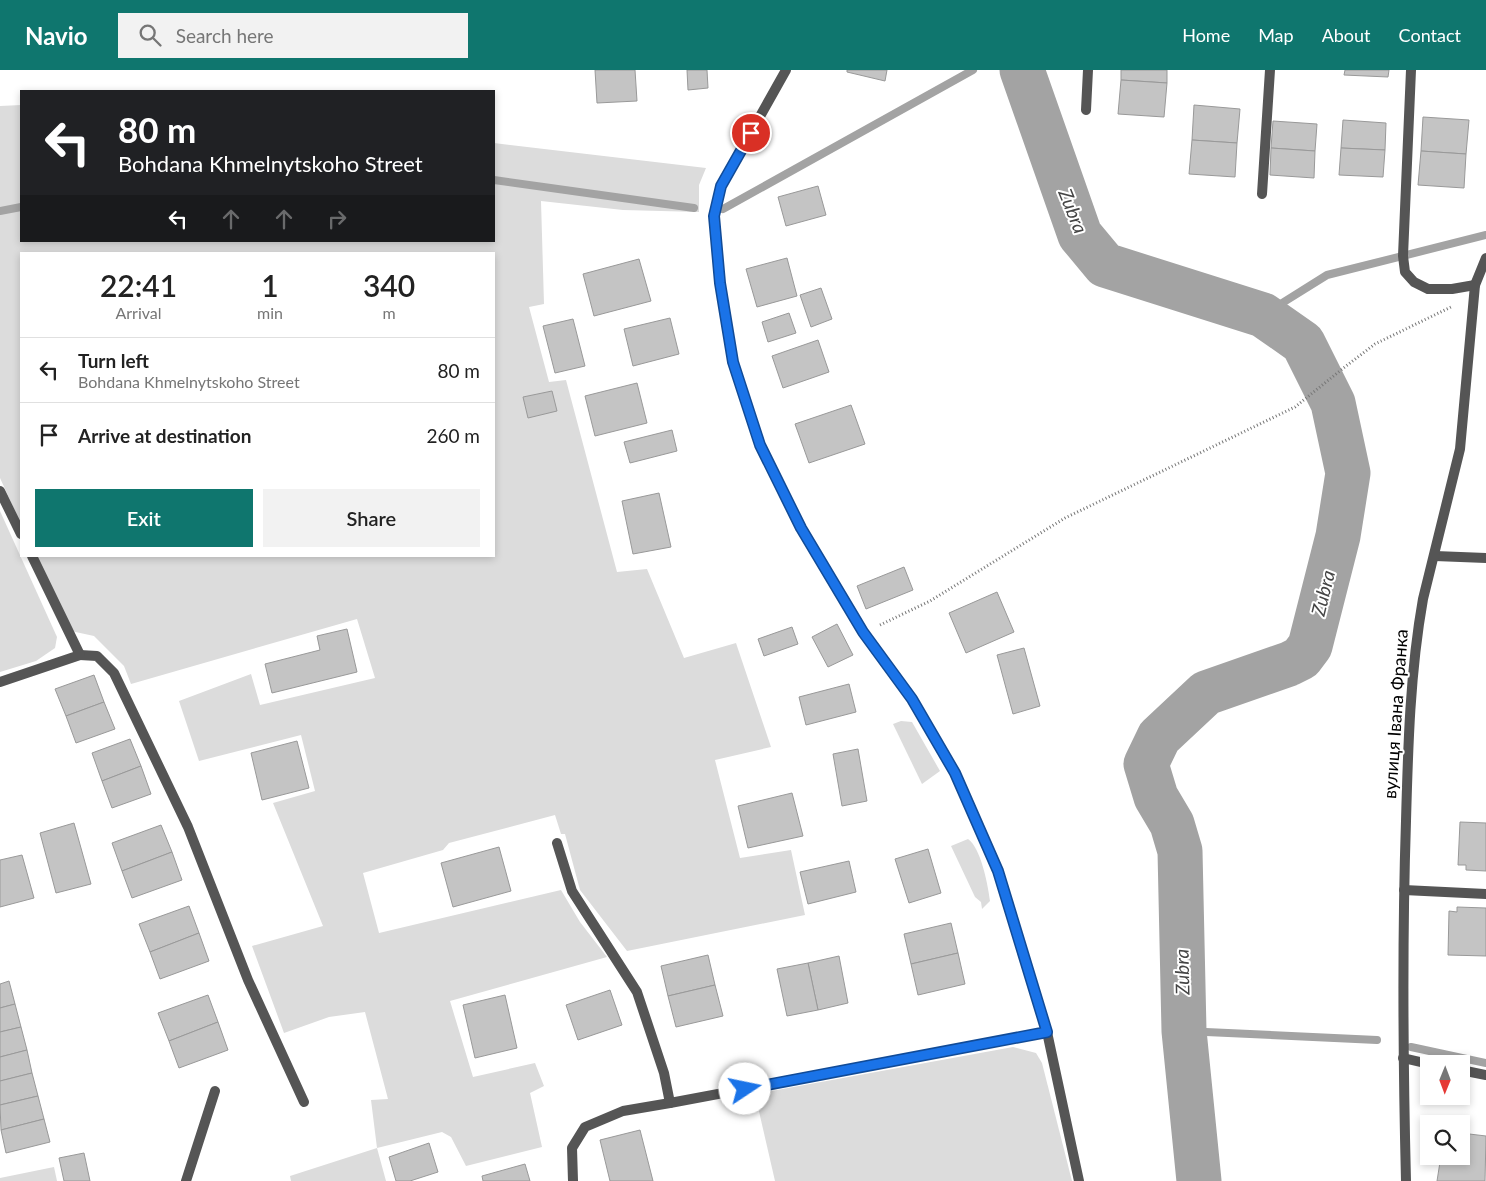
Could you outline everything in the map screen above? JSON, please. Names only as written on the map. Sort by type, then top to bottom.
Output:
[{"type":"street","points":[[786,70],[721,186],[714,216],[720,283],[733,362],[760,445],[801,528],[863,632],[912,699],[955,773],[998,871],[1047,1032],[1079,1181]]},
{"type":"street","points":[[1086,110],[1088,70]]},
{"type":"street","points":[[1262,194],[1270,70]]},
{"type":"street","points":[[1411,70],[1403,256],[1405,272],[1414,282],[1428,288],[1452,289],[1474,285]]},
{"type":"street","name":"вулиця Івана Франка","points":[[1406,1181],[1403,1058],[1404,890],[1409,718],[1423,599],[1460,449],[1474,285],[1486,258]]},
{"type":"street","points":[[0,491],[20,532]]},
{"type":"street","points":[[1435,556],[1486,558]]},
{"type":"street","points":[[32,557],[80,655]]},
{"type":"street","points":[[0,682],[80,655],[97,656],[114,673],[188,827],[248,980],[304,1102]]},
{"type":"street","points":[[557,843],[572,891],[637,992],[664,1073],[670,1103]]},
{"type":"street","points":[[1404,890],[1486,894]]},
{"type":"street","points":[[574,1181],[572,1148],[585,1127],[623,1111],[1047,1032]]},
{"type":"street","points":[[1403,1058],[1420,1062]]},
{"type":"street","points":[[1470,1072],[1486,1075]]},
{"type":"street","points":[[186,1181],[215,1091]]},
{"type":"path","points":[[863,632],[930,601],[1065,518],[1295,408],[1375,344],[1452,307],[1473,300]]},
{"type":"shaded area","points":[[20,105],[20,242],[495,242],[495,143],[706,168],[699,185],[699,212],[623,210],[541,201],[544,304],[529,307],[549,382],[566,380],[617,572],[647,569],[684,658],[736,643],[771,747],[715,760],[740,858],[791,850],[805,915],[627,951],[580,890],[565,834],[561,834],[555,815],[449,843],[443,850],[363,873],[379,933],[561,890],[580,922],[607,957],[450,1001],[473,1077],[535,1063],[544,1086],[530,1093],[542,1147],[466,1166],[451,1137],[442,1132],[377,1148],[371,1100],[388,1099],[365,1012],[329,1017],[284,1033],[252,946],[323,926],[273,803],[315,791],[301,735],[199,761],[179,701],[251,674],[260,705],[375,678],[357,619],[131,684],[124,666],[94,636],[71,631],[36,557],[495,557],[495,252],[20,252],[20,522],[0,478],[0,106]]},
{"type":"shaded area","points":[[0,511],[57,637],[55,648],[36,661],[0,672]]},
{"type":"shaded area","points":[[901,721],[912,722],[940,771],[922,784],[893,724]]},
{"type":"shaded area","points":[[968,839],[977,850],[988,886],[990,901],[982,909],[981,902],[975,897],[951,846]]},
{"type":"shaded area","points":[[1013,1047],[1036,1053],[1042,1063],[1072,1181],[775,1181],[755,1094]]},
{"type":"shaded area","points":[[377,1148],[386,1181],[291,1181],[290,1176]]},
{"type":"shaded area","points":[[54,1167],[57,1181],[0,1181],[0,1178]]},
{"type":"building","points":[[595,70],[635,70],[637,101],[597,103]]},
{"type":"building","points":[[687,70],[707,70],[708,88],[688,90]]},
{"type":"building","points":[[847,70],[887,70],[885,81],[847,72]]},
{"type":"building","points":[[1121,70],[1167,70],[1167,83],[1121,80]]},
{"type":"building","points":[[1345,70],[1389,70],[1388,77],[1344,75]]},
{"type":"building","points":[[1121,80],[1167,83],[1164,117],[1118,114]]},
{"type":"building","points":[[1194,105],[1240,109],[1237,143],[1192,140]]},
{"type":"building","points":[[1423,117],[1469,120],[1466,154],[1421,151]]},
{"type":"building","points":[[1343,120],[1386,123],[1385,150],[1341,148]]},
{"type":"building","points":[[1273,121],[1317,124],[1315,151],[1271,148]]},
{"type":"building","points":[[1192,140],[1237,143],[1235,177],[1189,174]]},
{"type":"building","points":[[1271,148],[1315,151],[1314,178],[1270,175]]},
{"type":"building","points":[[1341,148],[1385,150],[1383,177],[1339,175]]},
{"type":"building","points":[[1421,151],[1466,154],[1464,188],[1418,185]]},
{"type":"building","points":[[818,186],[826,215],[786,226],[778,197]]},
{"type":"building","points":[[787,258],[797,296],[757,307],[746,269]]},
{"type":"building","points":[[639,259],[651,301],[594,316],[583,274]]},
{"type":"building","points":[[821,288],[832,319],[811,327],[800,295]]},
{"type":"building","points":[[789,313],[796,333],[768,342],[762,322]]},
{"type":"building","points":[[670,318],[679,354],[633,366],[624,329]]},
{"type":"building","points":[[573,319],[585,366],[555,373],[543,326]]},
{"type":"building","points":[[818,340],[829,372],[783,388],[772,356]]},
{"type":"building","points":[[637,383],[647,423],[595,436],[585,396]]},
{"type":"building","points":[[552,391],[557,411],[528,418],[523,397]]},
{"type":"building","points":[[851,405],[865,444],[809,463],[795,424]]},
{"type":"building","points":[[672,430],[677,451],[630,463],[624,442]]},
{"type":"building","points":[[659,493],[671,547],[633,554],[622,501]]},
{"type":"building","points":[[904,567],[913,590],[866,609],[857,586]]},
{"type":"building","points":[[997,592],[1014,632],[966,653],[949,613]]},
{"type":"building","points":[[837,624],[853,655],[828,667],[812,637]]},
{"type":"building","points":[[792,627],[798,644],[764,656],[758,639]]},
{"type":"building","points":[[347,629],[357,672],[272,693],[265,664],[320,650],[317,636]]},
{"type":"building","points":[[1024,648],[1040,706],[1013,714],[997,655]]},
{"type":"building","points":[[94,675],[104,702],[66,716],[55,689]]},
{"type":"building","points":[[849,684],[856,712],[806,725],[799,697]]},
{"type":"building","points":[[104,702],[115,729],[76,743],[66,716]]},
{"type":"building","points":[[130,739],[141,766],[102,781],[92,753]]},
{"type":"building","points":[[297,741],[309,788],[262,800],[251,753]]},
{"type":"building","points":[[858,749],[867,801],[842,806],[833,754]]},
{"type":"building","points":[[141,766],[151,794],[112,808],[102,781]]},
{"type":"building","points":[[792,793],[803,836],[748,848],[738,806]]},
{"type":"building","points":[[1460,822],[1486,823],[1486,871],[1466,870],[1466,865],[1458,865]]},
{"type":"building","points":[[74,823],[91,884],[56,893],[40,833]]},
{"type":"building","points":[[161,825],[172,852],[122,871],[112,843]]},
{"type":"building","points":[[499,847],[511,891],[453,907],[441,863]]},
{"type":"building","points":[[928,849],[941,893],[909,903],[895,859]]},
{"type":"building","points":[[172,852],[182,880],[132,898],[122,871]]},
{"type":"building","points":[[22,855],[34,898],[0,907],[0,860]]},
{"type":"building","points":[[849,861],[856,892],[808,904],[800,872]]},
{"type":"building","points":[[189,906],[199,933],[150,952],[139,924]]},
{"type":"building","points":[[1457,907],[1486,908],[1486,956],[1448,955],[1449,911],[1457,912]]},
{"type":"building","points":[[951,923],[958,953],[911,964],[904,934]]},
{"type":"building","points":[[199,933],[209,961],[160,979],[150,952]]},
{"type":"building","points":[[958,953],[965,984],[918,995],[911,964]]},
{"type":"building","points":[[708,955],[715,985],[668,996],[661,966]]},
{"type":"building","points":[[839,956],[848,1003],[818,1010],[808,963]]},
{"type":"building","points":[[808,963],[818,1010],[787,1016],[777,969]]},
{"type":"building","points":[[9,981],[15,1004],[0,1008],[0,984]]},
{"type":"building","points":[[715,985],[723,1016],[676,1027],[668,996]]},
{"type":"building","points":[[610,990],[622,1025],[578,1040],[566,1005]]},
{"type":"building","points":[[208,995],[218,1022],[169,1041],[158,1013]]},
{"type":"building","points":[[505,995],[517,1048],[475,1058],[463,1005]]},
{"type":"building","points":[[15,1004],[21,1027],[0,1032],[0,1008]]},
{"type":"building","points":[[218,1022],[228,1050],[179,1068],[169,1041]]},
{"type":"building","points":[[21,1027],[27,1050],[0,1057],[0,1032]]},
{"type":"building","points":[[27,1050],[32,1073],[0,1081],[0,1057]]},
{"type":"building","points":[[32,1073],[38,1096],[0,1105],[0,1081]]},
{"type":"building","points":[[38,1096],[44,1119],[1,1130],[0,1105]]},
{"type":"building","points":[[44,1119],[50,1142],[6,1153],[1,1130]]},
{"type":"building","points":[[640,1130],[653,1181],[610,1181],[600,1140]]},
{"type":"building","points":[[1470,1134],[1486,1136],[1485,1181],[1437,1181],[1440,1165],[1470,1165]]},
{"type":"building","points":[[429,1143],[438,1172],[410,1181],[396,1181],[389,1157]]},
{"type":"building","points":[[84,1153],[90,1181],[64,1181],[59,1158]]},
{"type":"building","points":[[525,1164],[530,1181],[483,1181],[482,1176]]},
{"type":"waterway","points":[[723,209],[973,70]]},
{"type":"waterway","name":"Zubra","points":[[1022,70],[1080,235],[1105,265],[1263,315],[1303,343],[1333,403],[1348,473],[1338,536],[1310,646],[1301,658],[1289,664],[1206,693],[1159,737],[1146,764],[1156,797],[1172,824],[1180,851],[1184,1031],[1199,1181]]},
{"type":"waterway","points":[[495,180],[694,208]]},
{"type":"waterway","points":[[0,211],[20,207]]},
{"type":"waterway","points":[[1263,315],[1327,275],[1486,235]]},
{"type":"waterway","points":[[1184,1031],[1377,1040]]},
{"type":"waterway","points":[[1411,1047],[1486,1063]]},
{"type":"route","points":[[745,1089],[1047,1032],[998,871],[955,773],[912,699],[863,632],[801,528],[760,445],[733,362],[720,283],[714,216],[721,186],[751,133]]}]
